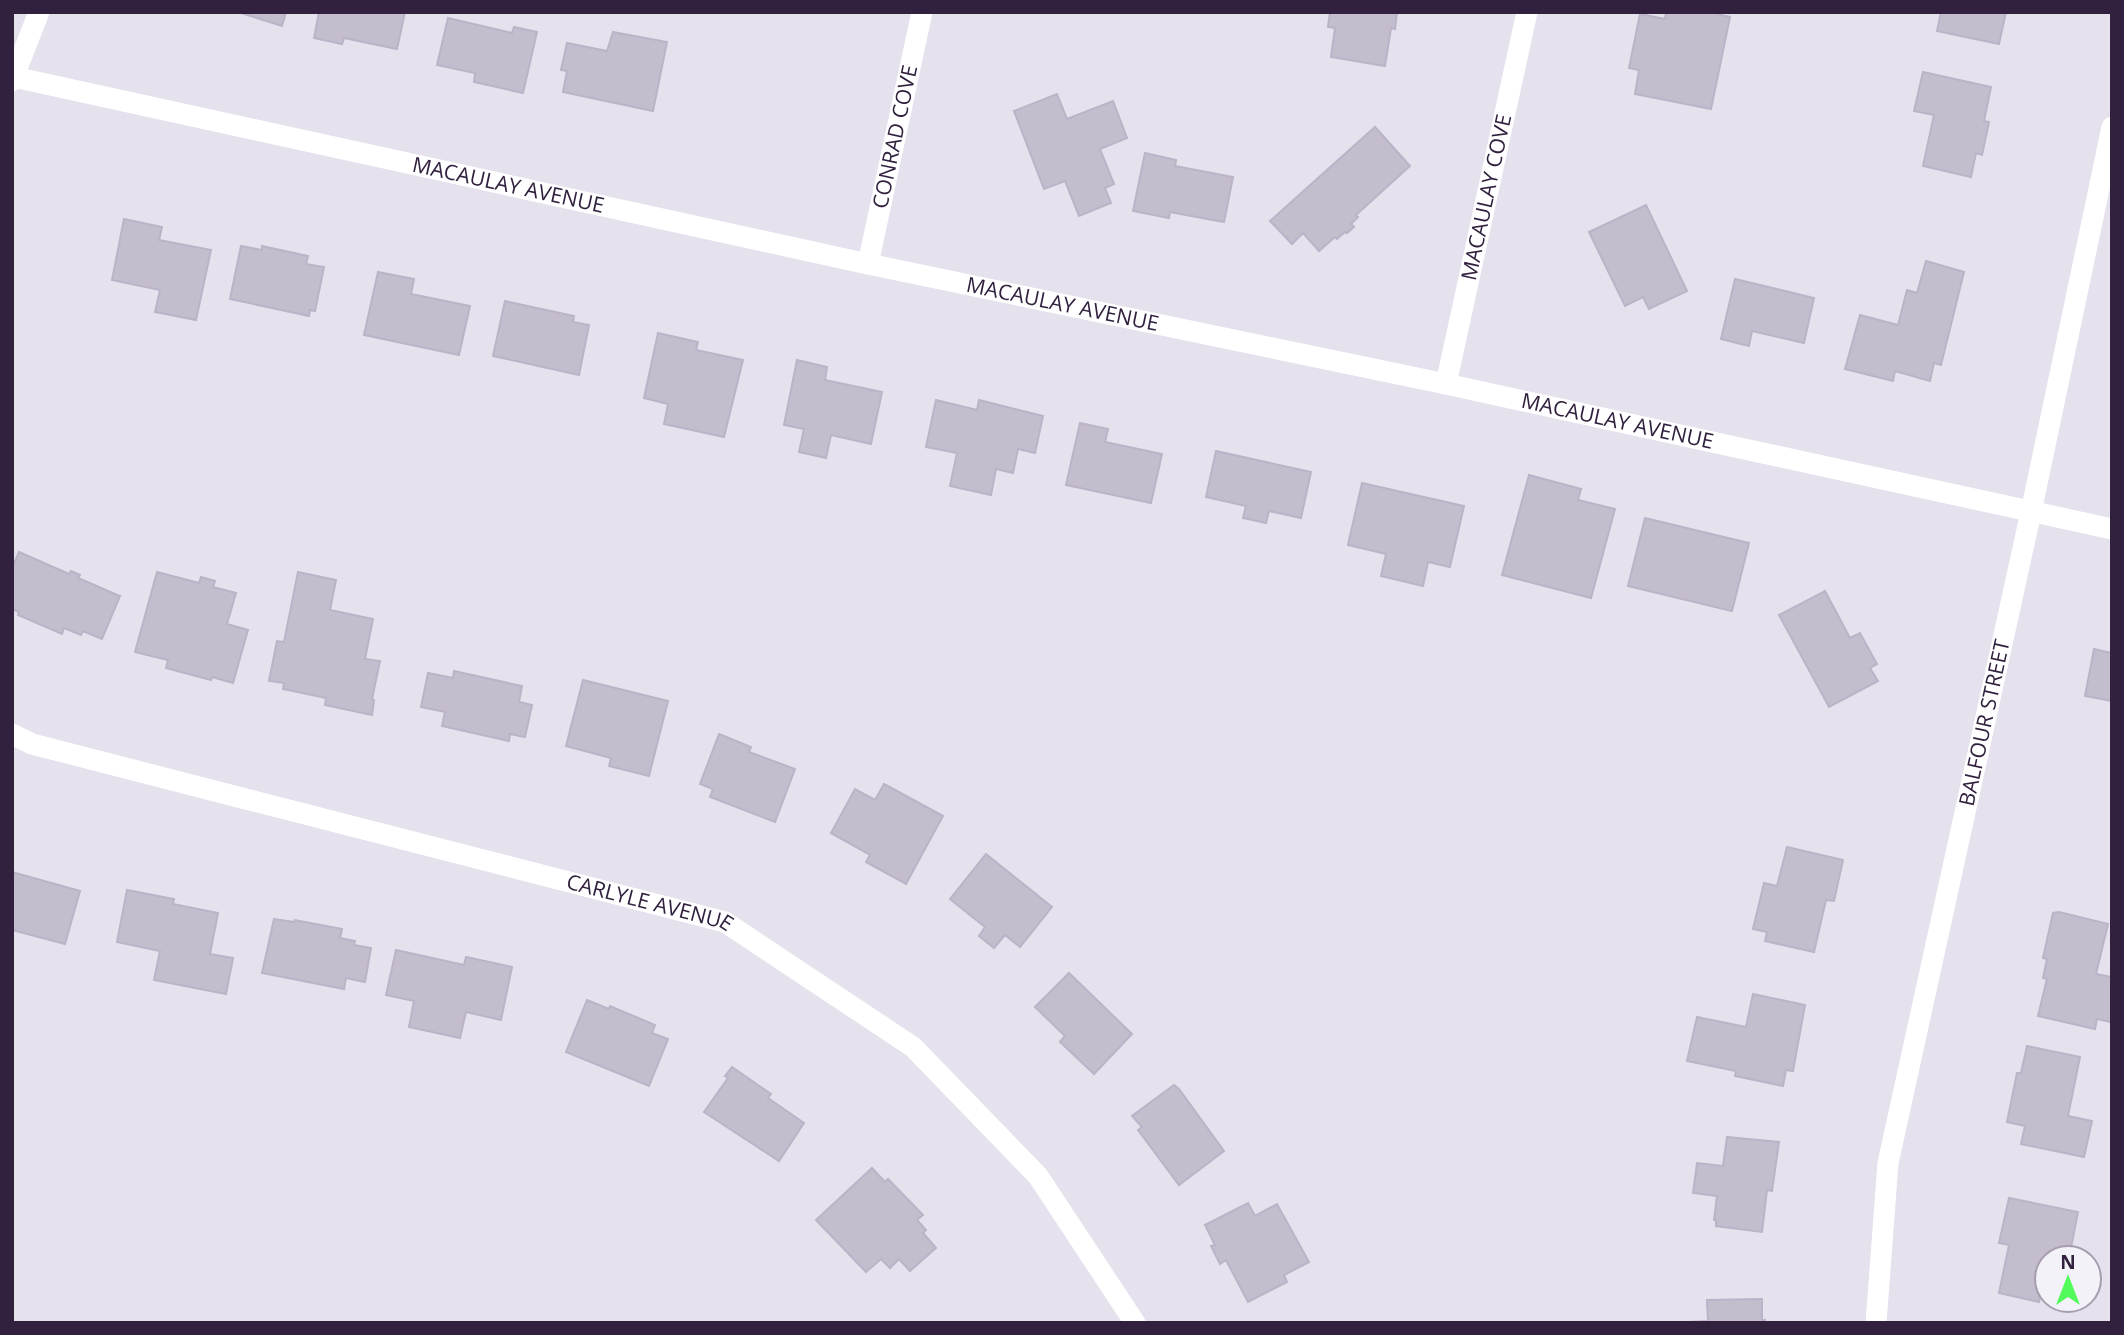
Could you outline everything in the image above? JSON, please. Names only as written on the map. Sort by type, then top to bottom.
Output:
[{"type":"street","points":[[13,79],[39,12]]},
{"type":"street","name":"CONRAD COVE","points":[[868,264],[922,12]]},
{"type":"street","name":"MACAULAY COVE","points":[[1446,384],[1527,12]]},
{"type":"street","name":"MACAULAY AVENUE","points":[[13,79],[868,264],[1446,384],[2112,529]]},
{"type":"street","name":"BALFOUR STREET","points":[[1876,1323],[1888,1163],[2031,512],[2112,127]]},
{"type":"street","name":"CARLYLE AVENUE","points":[[12,734],[32,744],[725,922],[913,1047],[1038,1176],[1135,1323]]},
{"type":"building","points":[[238,12],[286,12],[282,26]]},
{"type":"building","points":[[319,12],[405,12],[397,49],[344,38],[342,44],[314,38]]},
{"type":"building","points":[[1330,12],[1397,12],[1395,29],[1391,28],[1385,66],[1331,57],[1335,28],[1328,27]]},
{"type":"building","points":[[1666,12],[1709,12],[1730,17],[1711,109],[1635,94],[1639,70],[1629,68],[1640,14],[1665,19]]},
{"type":"building","points":[[1941,12],[2006,12],[1999,44],[1937,31]]},
{"type":"building","points":[[448,18],[512,33],[514,27],[537,32],[523,93],[474,82],[475,73],[437,65]]},
{"type":"building","points":[[613,32],[667,42],[653,111],[563,92],[567,71],[561,70],[567,43],[607,51]]},
{"type":"building","points":[[1923,72],[1991,87],[1984,121],[1989,122],[1982,155],[1976,153],[1971,177],[1923,166],[1934,115],[1914,111]]},
{"type":"building","points":[[1057,94],[1067,119],[1113,101],[1127,138],[1100,149],[1114,184],[1105,188],[1111,203],[1079,216],[1065,181],[1044,189],[1014,111]]},
{"type":"building","points":[[1375,127],[1410,166],[1356,215],[1358,217],[1351,224],[1354,227],[1347,233],[1337,239],[1335,237],[1319,251],[1303,233],[1292,244],[1270,221]]},
{"type":"building","points":[[1145,153],[1176,160],[1175,166],[1233,177],[1224,222],[1170,212],[1169,218],[1133,211]]},
{"type":"building","points":[[1646,205],[1687,291],[1649,309],[1643,297],[1625,306],[1589,232]]},
{"type":"building","points":[[124,219],[162,227],[159,240],[211,250],[196,320],[155,312],[160,290],[112,280]]},
{"type":"building","points":[[241,246],[262,250],[262,246],[308,256],[306,264],[324,267],[315,311],[310,310],[309,316],[230,299]]},
{"type":"building","points":[[1926,261],[1964,272],[1941,365],[1934,363],[1930,381],[1895,371],[1893,381],[1845,369],[1860,315],[1898,325],[1907,290],[1917,293]]},
{"type":"building","points":[[378,272],[414,279],[411,294],[470,306],[459,355],[364,335]]},
{"type":"building","points":[[1735,279],[1814,298],[1804,343],[1752,331],[1749,346],[1721,339]]},
{"type":"building","points":[[505,301],[574,316],[573,322],[589,325],[579,375],[493,356]]},
{"type":"building","points":[[658,333],[698,342],[696,350],[743,360],[724,437],[664,424],[668,404],[644,398]]},
{"type":"building","points":[[797,360],[827,367],[825,380],[882,392],[871,444],[831,435],[826,458],[799,452],[804,429],[784,425]]},
{"type":"building","points":[[936,400],[977,410],[979,400],[1043,416],[1035,453],[1018,449],[1013,473],[996,469],[991,495],[950,486],[957,453],[926,447]]},
{"type":"building","points":[[1080,423],[1108,429],[1105,442],[1162,454],[1151,503],[1066,485]]},
{"type":"building","points":[[1216,451],[1311,472],[1301,518],[1269,511],[1266,523],[1243,518],[1246,506],[1206,497]]},
{"type":"building","points":[[1529,475],[1581,489],[1578,500],[1615,509],[1591,598],[1502,575]]},
{"type":"building","points":[[1362,483],[1464,506],[1450,567],[1428,562],[1423,586],[1381,576],[1386,554],[1348,545]]},
{"type":"building","points":[[1645,518],[1749,543],[1732,611],[1628,586]]},
{"type":"building","points":[[19,552],[69,574],[71,571],[80,575],[78,578],[120,596],[102,639],[83,631],[81,635],[64,628],[62,634],[18,615],[19,612],[12,609],[12,568]]},
{"type":"building","points":[[157,572],[199,583],[201,577],[215,581],[213,587],[236,593],[227,624],[248,630],[233,683],[166,668],[168,660],[135,652]]},
{"type":"building","points":[[298,572],[336,580],[330,610],[373,619],[365,659],[380,661],[372,699],[372,715],[325,705],[326,698],[283,689],[284,683],[269,681],[277,641],[284,642]]},
{"type":"building","points":[[1825,591],[1850,638],[1860,633],[1877,664],[1870,668],[1878,681],[1829,707],[1779,615]]},
{"type":"building","points":[[2094,649],[2112,653],[2112,701],[2085,696]]},
{"type":"building","points":[[454,671],[522,686],[519,702],[532,705],[525,737],[510,734],[509,741],[442,726],[445,712],[421,707],[428,673],[453,678]]},
{"type":"building","points":[[583,680],[668,701],[649,776],[609,766],[611,758],[566,746]]},
{"type":"building","points":[[719,734],[751,747],[749,752],[795,769],[775,822],[710,797],[713,789],[700,784]]},
{"type":"building","points":[[884,784],[943,816],[906,884],[866,862],[870,855],[831,833],[855,789],[875,800]]},
{"type":"building","points":[[1787,847],[1843,860],[1834,901],[1826,900],[1814,952],[1765,941],[1767,932],[1753,929],[1764,883],[1777,886]]},
{"type":"building","points":[[986,854],[1052,907],[1020,947],[1005,935],[994,948],[979,936],[985,927],[950,899]]},
{"type":"building","points":[[12,872],[80,891],[65,944],[12,930]]},
{"type":"building","points":[[127,890],[174,899],[173,904],[218,913],[210,954],[233,958],[226,994],[154,980],[160,951],[117,942]]},
{"type":"building","points":[[2059,912],[2108,924],[2096,974],[2112,977],[2112,1017],[2111,1022],[2097,1019],[2095,1029],[2038,1016],[2047,979],[2043,978],[2047,959],[2043,958],[2053,913]]},
{"type":"building","points":[[274,919],[342,929],[340,938],[355,941],[354,945],[371,948],[365,982],[346,978],[344,989],[262,973]]},
{"type":"building","points":[[396,950],[464,965],[466,957],[512,967],[501,1020],[466,1012],[460,1038],[409,1027],[414,1001],[386,995]]},
{"type":"building","points":[[1069,973],[1132,1034],[1094,1074],[1060,1042],[1065,1036],[1035,1007]]},
{"type":"building","points":[[1753,994],[1805,1005],[1793,1071],[1786,1070],[1783,1086],[1735,1076],[1736,1071],[1687,1061],[1697,1017],[1746,1027]]},
{"type":"building","points":[[587,1000],[609,1009],[610,1006],[655,1025],[652,1033],[668,1039],[649,1086],[566,1052]]},
{"type":"building","points":[[2027,1046],[2080,1057],[2068,1116],[2092,1121],[2084,1157],[2021,1144],[2025,1126],[2007,1122],[2017,1073],[2021,1073]]},
{"type":"building","points":[[732,1067],[771,1094],[768,1098],[804,1123],[779,1161],[704,1112],[728,1078],[725,1076]]},
{"type":"building","points":[[1174,1085],[1224,1151],[1179,1185],[1138,1130],[1142,1127],[1132,1116]]},
{"type":"building","points":[[1727,1137],[1779,1142],[1772,1191],[1767,1190],[1762,1232],[1716,1226],[1714,1220],[1717,1196],[1693,1193],[1697,1163],[1723,1166]]},
{"type":"building","points":[[872,1168],[885,1182],[888,1179],[923,1215],[917,1220],[926,1230],[923,1233],[936,1248],[910,1271],[899,1259],[890,1268],[881,1259],[866,1272],[816,1220]]},
{"type":"building","points":[[2009,1198],[2078,1212],[2072,1244],[2033,1244],[2033,1301],[1999,1293],[2009,1245],[1999,1243]]},
{"type":"building","points":[[1248,1203],[1255,1216],[1277,1204],[1309,1262],[1284,1275],[1287,1282],[1248,1302],[1226,1260],[1220,1264],[1211,1246],[1215,1245],[1205,1225]]},
{"type":"building","points":[[1762,1299],[1762,1320],[1765,1320],[1765,1323],[1666,1323],[1708,1321],[1707,1300]]}]
